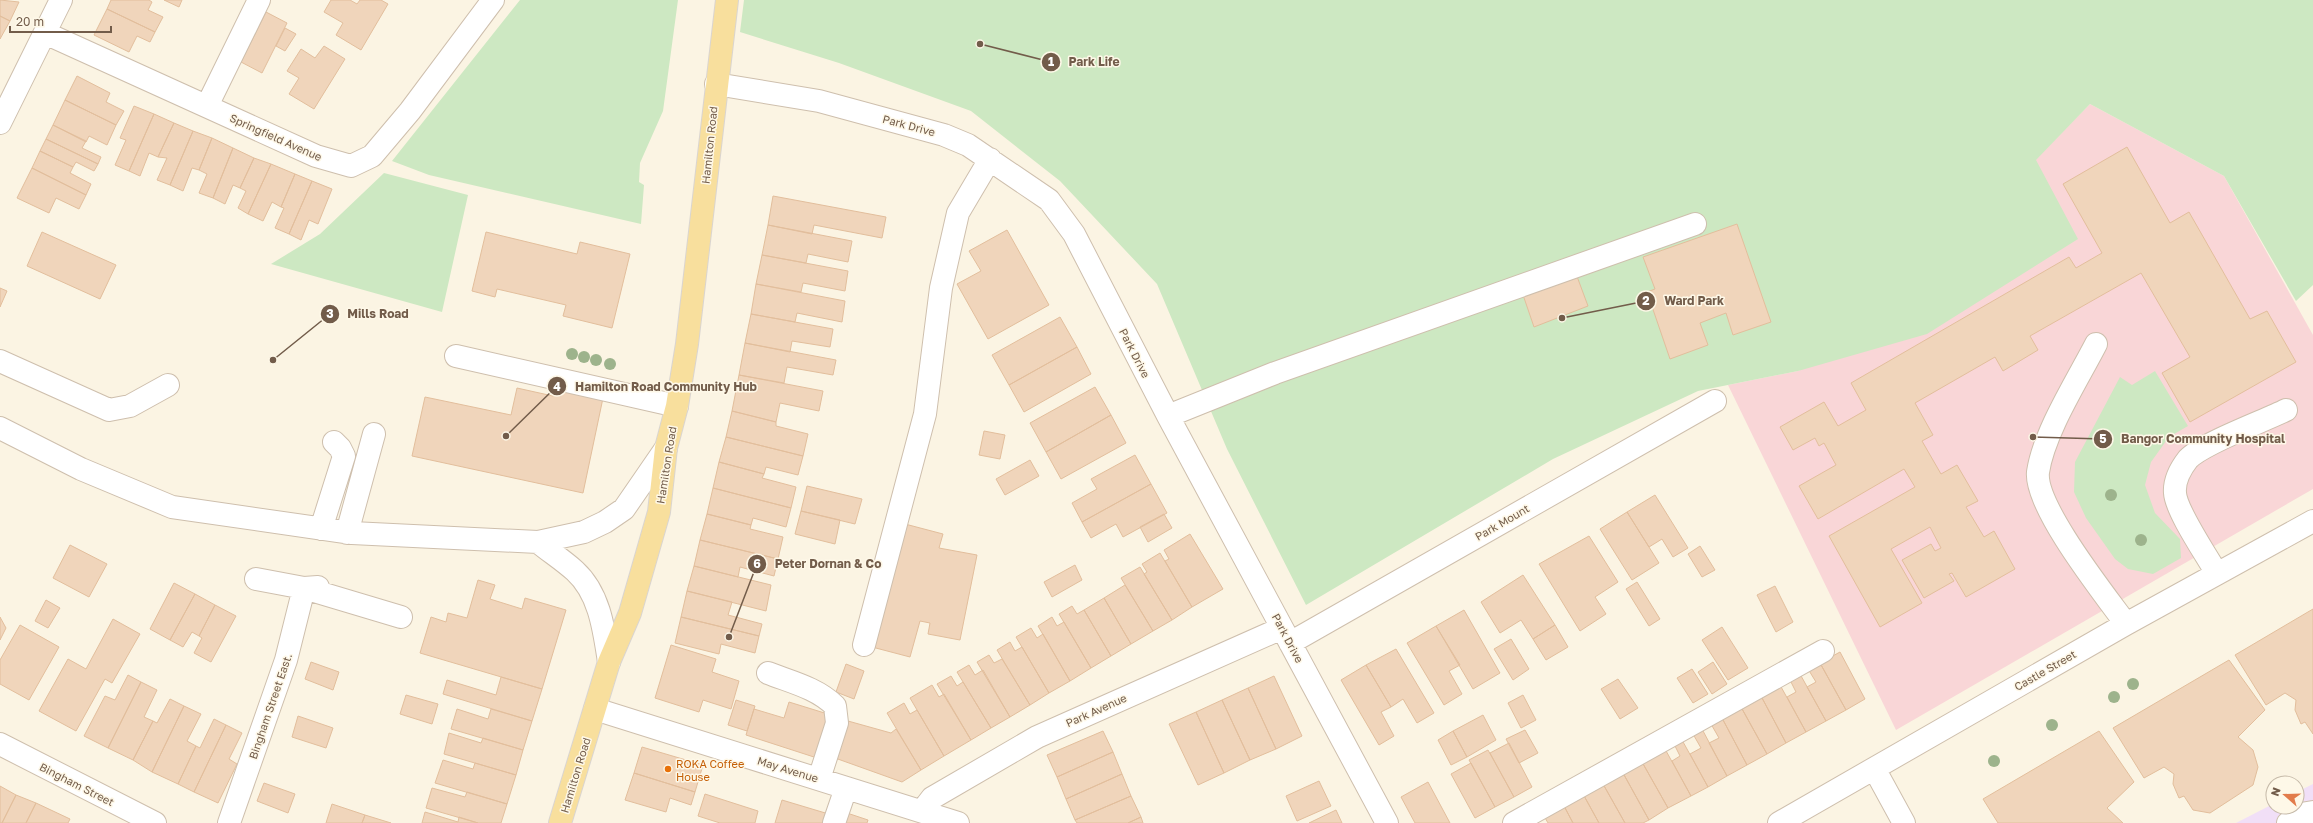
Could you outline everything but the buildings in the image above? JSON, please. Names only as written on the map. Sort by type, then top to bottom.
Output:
[{"type":"main road","name":"Hamilton Road","points":[[560,823],[609,662],[630,613],[659,512],[666,448],[677,406],[687,344],[716,84],[727,0]]},
{"type":"street","points":[[0,123],[61,0]]},
{"type":"street","points":[[207,106],[259,0]]},
{"type":"street","name":"Springfield Avenue","points":[[45,33],[316,156],[351,166],[372,156],[410,111],[493,0]]},
{"type":"street","name":"Park Drive","points":[[716,84],[819,101],[944,135],[968,145],[1049,200],[1074,234],[1168,416],[1386,823]]},
{"type":"street","points":[[864,645],[925,414],[941,288],[958,213],[990,159]]},
{"type":"street","points":[[1168,416],[1275,372],[1695,224]]},
{"type":"street","points":[[2096,344],[2046,441],[2038,474],[2045,503],[2080,561],[2126,624]]},
{"type":"street","points":[[456,356],[677,406]]},
{"type":"street","points":[[0,361],[109,410],[130,406],[168,385]]},
{"type":"street","name":"Park Mount","points":[[1286,635],[1715,401]]},
{"type":"street","points":[[2217,574],[2181,511],[2175,493],[2178,473],[2189,458],[2207,447],[2286,410]]},
{"type":"street","points":[[0,428],[81,469],[172,507],[347,533],[538,542],[584,532],[605,522],[624,509],[666,448]]},
{"type":"street","points":[[347,533],[374,434]]},
{"type":"street","points":[[321,529],[344,456],[340,448],[334,442]]},
{"type":"street","name":"Castle Street","points":[[1779,823],[1875,770],[2126,624],[2313,520]]},
{"type":"street","points":[[538,542],[576,571],[590,590],[601,615],[609,662]]},
{"type":"street","points":[[256,579],[304,588],[401,617]]},
{"type":"street","points":[[304,588],[342,585]]},
{"type":"street","name":"Bingham Street East.","points":[[229,823],[286,660],[304,588]]},
{"type":"street","name":"Park Avenue","points":[[922,811],[932,798],[1037,737],[1286,635]]},
{"type":"street","points":[[1514,823],[1823,652]]},
{"type":"street","points":[[768,673],[805,687],[826,697],[835,706],[837,723],[819,779]]},
{"type":"street","name":"May Avenue","points":[[595,709],[958,823]]},
{"type":"street","name":"Bingham Street","points":[[0,744],[155,823]]},
{"type":"street","points":[[1875,770],[1904,823]]},
{"type":"street","points":[[834,823],[846,788]]},
{"type":"street","points":[[2288,823],[2301,814],[2313,812]]},
{"type":"shaded area","points":[[2090,104],[2224,176],[2313,335],[2313,489],[1896,730],[1728,385],[1798,371],[2077,239],[2035,160]]},
{"type":"shaded area","points":[[2313,784],[2313,823],[2236,823],[2265,808],[2265,815],[2305,815],[2305,788]]},
{"type":"green space","points":[[520,0],[678,0],[663,111],[640,163],[639,182],[644,185],[641,224],[429,175],[392,161]]},
{"type":"green space","points":[[744,0],[2313,0],[2313,285],[2296,301],[2224,176],[2090,104],[2036,160],[2078,239],[1927,334],[1798,371],[1698,391],[1553,459],[1306,605],[1227,449],[1157,284],[1060,181],[971,111],[839,63],[740,32]]},
{"type":"green space","points":[[384,173],[468,195],[442,312],[271,264],[320,234]]},
{"type":"green space","points":[[2155,371],[2188,426],[2169,437],[2151,462],[2145,485],[2155,513],[2180,539],[2181,558],[2153,574],[2128,569],[2115,559],[2086,518],[2074,492],[2075,462],[2120,377],[2132,385]]},
{"type":"place","name":"Park Life","points":[[980,44]]},
{"type":"place","name":"Ward Park","points":[[1562,318]]},
{"type":"place","name":"Mills Road","points":[[273,360]]},
{"type":"place","name":"Hamilton Road Community Hub","points":[[506,436]]},
{"type":"place","name":"Bangor Community Hospital","points":[[2033,437]]},
{"type":"place","name":"Peter Dornan & Co","points":[[729,637]]},
{"type":"place","name":"ROKA Coffee House","points":[[668,769]]}]
